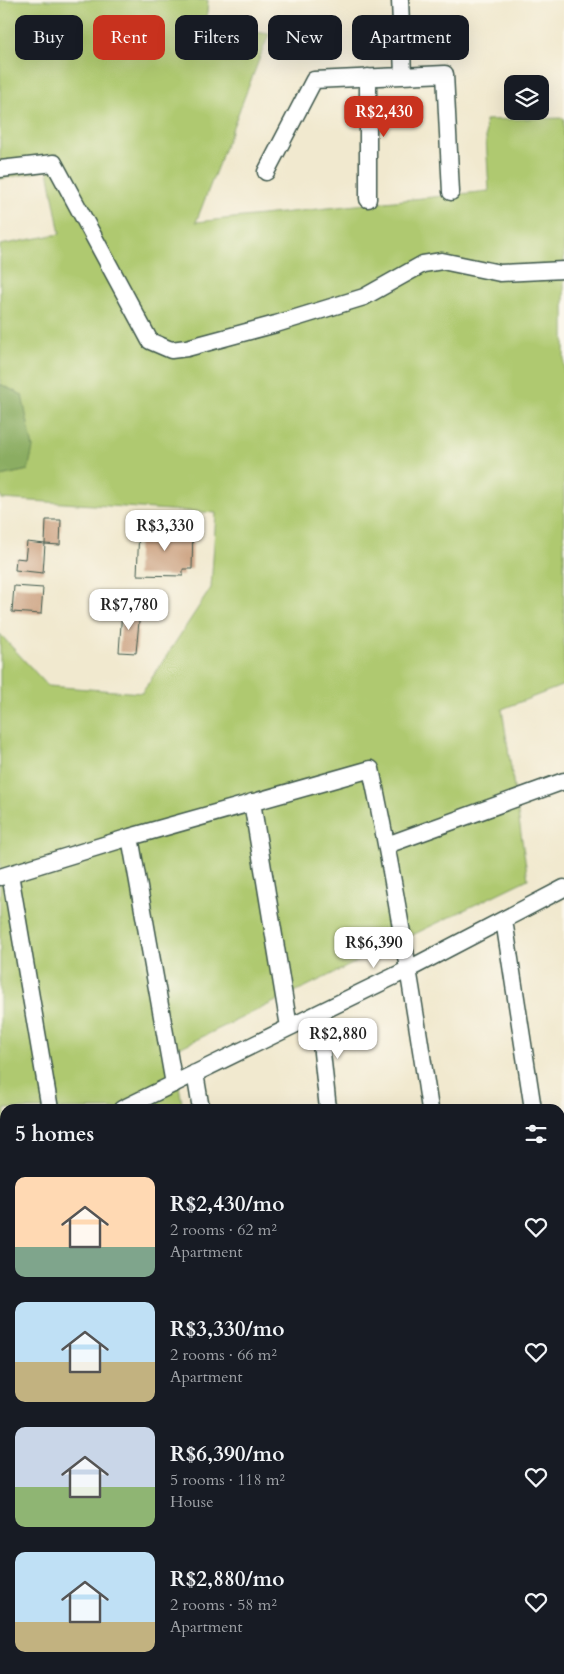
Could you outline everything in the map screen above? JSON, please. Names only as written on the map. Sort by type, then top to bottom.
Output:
[{"type":"street","points":[[400,0],[403,75]]},
{"type":"street","points":[[266,172],[314,80],[445,74],[450,192]]},
{"type":"street","points":[[368,77],[368,199]]},
{"type":"street","points":[[0,169],[54,162],[150,341],[171,350],[186,348],[276,324],[364,297],[423,264],[442,261],[500,273],[564,270]]},
{"type":"street","points":[[49,1104],[5,876],[130,837],[371,770],[387,845],[409,969],[429,1104]]},
{"type":"street","points":[[387,845],[564,781]]},
{"type":"street","points":[[252,802],[289,1027]]},
{"type":"street","points":[[130,837],[174,1084]]},
{"type":"street","points":[[132,1104],[409,969],[564,888]]},
{"type":"street","points":[[504,920],[532,1104]]},
{"type":"street","points":[[318,1014],[327,1104]]},
{"type":"street","points":[[195,1073],[200,1104]]},
{"type":"green space","points":[[0,0],[208,0],[207,15],[175,15],[175,60],[258,60],[258,32],[268,34],[268,37],[196,222],[489,191],[485,120],[549,120],[549,118],[564,118],[564,685],[502,709],[528,879],[173,1051],[182,1104],[0,1104],[0,634],[48,686],[142,693],[211,588],[216,513],[2,499],[0,494],[0,476],[28,470],[22,395],[0,384],[0,245],[60,234],[48,170],[0,179]]},
{"type":"green space","points":[[0,384],[22,395],[33,448],[28,470],[0,476]]},
{"type":"building","points":[[46,520],[61,520],[60,545],[45,544]]},
{"type":"building","points":[[172,527],[193,527],[192,569],[183,569],[183,576],[137,575],[139,530],[172,531]]},
{"type":"building","points":[[27,542],[45,544],[43,573],[15,570],[16,558],[25,559]]},
{"type":"building","points":[[14,586],[43,588],[41,614],[12,612]]},
{"type":"building","points":[[122,610],[140,611],[136,653],[119,652]]}]
